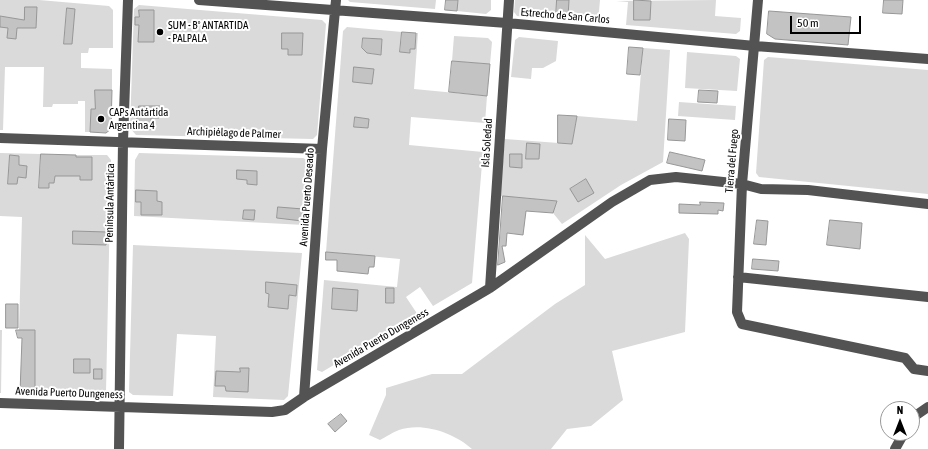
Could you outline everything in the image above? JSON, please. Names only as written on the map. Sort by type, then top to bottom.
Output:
[{"type":"street","name":"Península Antártica","points":[[119,449],[118,406],[123,141],[128,0]]},
{"type":"street","name":"Estrecho de San Carlos","points":[[199,0],[507,23],[754,46],[928,59]]},
{"type":"street","name":"Avenida Puerto Deseado","points":[[304,397],[322,149],[336,0]]},
{"type":"street","name":"Isla Soledad","points":[[490,288],[509,0]]},
{"type":"street","name":"Tierra del Fuego","points":[[758,0],[742,184],[736,312],[742,324],[904,358],[914,369],[928,371]]},
{"type":"street","name":"Archipiélago de Palmer","points":[[0,138],[123,141],[322,149]]},
{"type":"street","name":"Avenida Puerto Dungeness","points":[[0,403],[272,412],[285,410],[304,397],[490,288],[612,202],[650,180],[676,177],[742,184],[761,189],[808,190],[928,204]]},
{"type":"street","points":[[738,277],[928,297]]},
{"type":"shaded area","points":[[0,0],[39,0],[109,6],[113,10],[113,48],[89,48],[88,53],[81,53],[81,68],[112,69],[112,90],[96,90],[95,109],[91,109],[90,132],[85,132],[85,101],[78,101],[78,104],[53,104],[52,107],[43,107],[44,67],[5,67],[3,130],[0,130]]},
{"type":"shaded area","points":[[348,0],[436,0],[435,9],[350,2]]},
{"type":"shaded area","points":[[458,0],[491,0],[491,10],[486,14],[457,11]]},
{"type":"shaded area","points":[[515,0],[600,0],[598,23],[517,16],[514,12]]},
{"type":"shaded area","points":[[716,0],[715,16],[741,18],[740,31],[736,34],[626,25],[628,2],[616,1]]},
{"type":"shaded area","points":[[139,5],[322,20],[326,24],[317,135],[313,139],[136,135],[130,128],[134,9]]},
{"type":"shaded area","points":[[347,27],[402,32],[400,52],[410,53],[410,49],[415,49],[416,33],[418,33],[414,89],[487,96],[485,123],[411,117],[409,145],[483,152],[472,283],[433,306],[420,287],[406,297],[418,315],[322,372],[317,370],[324,280],[397,287],[400,259],[326,252],[343,31]],"holes":[[[363,38],[382,39],[381,55],[367,53],[362,48]]]},
{"type":"shaded area","points":[[454,36],[488,38],[492,42],[490,64],[452,61]]},
{"type":"shaded area","points":[[519,37],[558,41],[556,61],[543,68],[532,68],[531,79],[511,77],[515,40]]},
{"type":"shaded area","points":[[643,48],[670,50],[663,162],[621,185],[562,224],[553,213],[557,201],[500,196],[505,139],[572,144],[577,116],[637,121]]},
{"type":"shaded area","points":[[687,52],[736,56],[740,59],[737,91],[685,88]]},
{"type":"shaded area","points":[[768,57],[928,70],[928,194],[759,177],[756,173],[764,60]]},
{"type":"shaded area","points":[[679,102],[736,106],[735,120],[678,116]]},
{"type":"shaded area","points":[[0,153],[41,154],[39,187],[54,182],[55,176],[68,176],[76,168],[76,155],[107,155],[111,160],[106,392],[102,396],[35,394],[35,331],[19,330],[22,217],[0,216]]},
{"type":"shaded area","points":[[139,153],[303,158],[309,161],[304,225],[134,216],[135,160]]},
{"type":"shaded area","points":[[685,233],[689,239],[685,332],[612,351],[623,400],[591,426],[567,429],[551,449],[472,449],[465,443],[438,430],[418,427],[399,430],[380,440],[369,435],[386,395],[386,388],[432,374],[462,374],[555,304],[585,285],[585,235],[605,259]]},
{"type":"shaded area","points":[[133,245],[302,253],[288,396],[284,400],[213,397],[216,336],[177,334],[173,396],[133,395],[129,392]]},
{"type":"shaded area","points":[[0,330],[2,330],[1,393],[0,393]]},
{"type":"building","points":[[446,0],[458,0],[457,11],[445,10]]},
{"type":"building","points":[[557,0],[569,0],[568,17],[556,16]]},
{"type":"building","points":[[634,0],[651,1],[650,20],[634,20]]},
{"type":"building","points":[[884,0],[903,0],[902,14],[883,13]]},
{"type":"building","points":[[25,7],[37,7],[36,28],[17,28],[16,39],[7,38],[8,28],[0,27],[0,16],[24,20]]},
{"type":"building","points":[[67,8],[75,9],[72,44],[64,44]]},
{"type":"building","points":[[139,10],[154,10],[154,42],[138,42],[139,25],[135,25],[135,17],[139,17]]},
{"type":"building","points":[[769,11],[851,17],[848,45],[775,39],[767,34]]},
{"type":"building","points":[[402,32],[416,33],[415,49],[410,49],[410,53],[400,52]]},
{"type":"building","points":[[282,33],[303,33],[302,55],[288,55],[288,49],[282,49]]},
{"type":"building","points":[[363,38],[382,39],[381,55],[367,53],[362,48]]},
{"type":"building","points":[[629,47],[643,48],[640,75],[627,74]]},
{"type":"building","points":[[452,61],[490,64],[487,96],[449,92]]},
{"type":"building","points":[[354,67],[374,69],[372,84],[353,82]]},
{"type":"building","name":"CAPs Antártida Argentina 4","points":[[95,90],[112,90],[111,129],[106,133],[90,132],[91,109],[95,109]]},
{"type":"building","points":[[699,90],[718,91],[717,103],[698,102]]},
{"type":"building","points":[[139,106],[160,106],[159,118],[151,118],[151,129],[136,129]]},
{"type":"building","points":[[558,115],[577,116],[572,144],[558,143]]},
{"type":"building","points":[[355,117],[369,119],[368,128],[354,127]]},
{"type":"building","points":[[669,119],[686,120],[685,141],[668,140]]},
{"type":"building","points":[[527,143],[540,144],[539,159],[526,159]]},
{"type":"building","points":[[670,152],[705,160],[702,171],[667,163]]},
{"type":"building","points":[[41,154],[92,157],[92,180],[80,180],[80,176],[55,176],[54,183],[49,183],[49,188],[39,188]]},
{"type":"building","points":[[510,154],[522,154],[522,168],[510,167]]},
{"type":"building","points":[[10,155],[19,156],[19,165],[27,166],[26,178],[18,177],[17,184],[8,184]]},
{"type":"building","points":[[237,170],[257,171],[257,185],[247,184],[247,180],[237,179]]},
{"type":"building","points":[[586,179],[594,193],[578,202],[570,189]]},
{"type":"building","points":[[136,190],[157,191],[157,201],[162,202],[162,215],[141,215],[141,202],[136,202]]},
{"type":"building","points":[[503,196],[557,201],[553,213],[526,211],[523,235],[507,233],[506,246],[502,246],[505,262],[498,265]]},
{"type":"building","points":[[700,202],[724,203],[723,211],[718,210],[718,214],[679,213],[679,204],[700,205]]},
{"type":"building","points":[[278,207],[303,209],[302,221],[277,218]]},
{"type":"building","points":[[244,210],[255,210],[254,220],[243,219]]},
{"type":"building","points":[[757,220],[768,221],[766,245],[754,244]]},
{"type":"building","points":[[830,220],[862,223],[860,249],[827,245]]},
{"type":"building","points":[[73,231],[107,232],[106,245],[73,244]]},
{"type":"building","points":[[326,252],[375,256],[374,267],[369,267],[368,274],[337,271],[337,260],[326,260]]},
{"type":"building","points":[[753,259],[779,261],[778,271],[752,269]]},
{"type":"building","points":[[266,282],[297,285],[296,296],[289,295],[288,309],[268,307],[269,294],[266,293]]},
{"type":"building","points":[[333,288],[358,290],[357,311],[332,309]]},
{"type":"building","points":[[386,288],[394,288],[394,303],[386,303]]},
{"type":"building","points":[[6,304],[18,304],[18,328],[6,328]]},
{"type":"building","points":[[16,330],[35,330],[35,394],[20,393],[22,338],[18,338]]},
{"type":"building","points":[[74,359],[90,359],[90,373],[74,373]]},
{"type":"building","points":[[240,368],[249,368],[248,392],[226,391],[225,386],[215,386],[216,371],[240,372]]},
{"type":"building","points":[[94,369],[102,369],[102,379],[94,379]]},
{"type":"building","points":[[341,414],[347,421],[335,432],[328,424]]},
{"type":"place","name":"SUM - Bº ANTARTIDA - PALPALA","points":[[160,32]]},
{"type":"place","name":"CAPs Antártida Argentina 4","points":[[101,119]]}]
